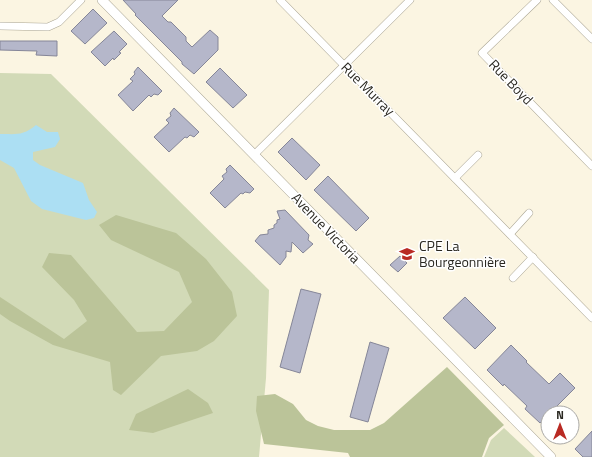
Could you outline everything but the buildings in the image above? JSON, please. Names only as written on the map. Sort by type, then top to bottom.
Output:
[{"type":"street","points":[[0,26],[48,27],[59,22],[81,0]]},
{"type":"street","name":"Avenue Victoria","points":[[102,0],[551,457]]},
{"type":"street","name":"Rue Murray","points":[[280,0],[592,318]]},
{"type":"street","points":[[254,155],[410,0]]},
{"type":"street","name":"Rue Boyd","points":[[537,0],[482,53],[592,166]]},
{"type":"street","points":[[552,0],[592,39]]},
{"type":"street","points":[[455,178],[478,155]]},
{"type":"street","points":[[510,234],[529,213]]},
{"type":"street","points":[[513,278],[533,257]]},
{"type":"green space","points":[[0,73],[51,74],[269,290],[266,378],[259,457],[0,457]]},
{"type":"green space","points":[[116,215],[176,233],[206,259],[232,292],[237,316],[214,341],[197,351],[161,356],[121,395],[113,390],[110,362],[53,345],[0,314],[0,297],[64,339],[87,321],[74,300],[42,267],[49,253],[71,255],[137,332],[164,331],[192,302],[179,272],[111,240],[99,225]]},
{"type":"green space","points":[[447,367],[504,425],[489,438],[482,457],[350,457],[348,453],[264,444],[256,411],[257,396],[275,394],[293,404],[306,420],[318,426],[334,430],[370,430],[384,423]]},
{"type":"green space","points":[[188,389],[208,403],[213,413],[153,433],[129,430],[136,414]]},
{"type":"green space","points":[[504,428],[535,457],[484,457],[491,440]]},
{"type":"water","points":[[36,125],[47,132],[58,132],[60,139],[55,147],[33,152],[33,160],[40,165],[83,183],[89,200],[97,212],[94,218],[86,220],[42,209],[31,201],[14,168],[0,160],[0,134],[23,133]]},
{"type":"place","name":"CPE La Bourgeonnière","points":[[407,254]]}]
